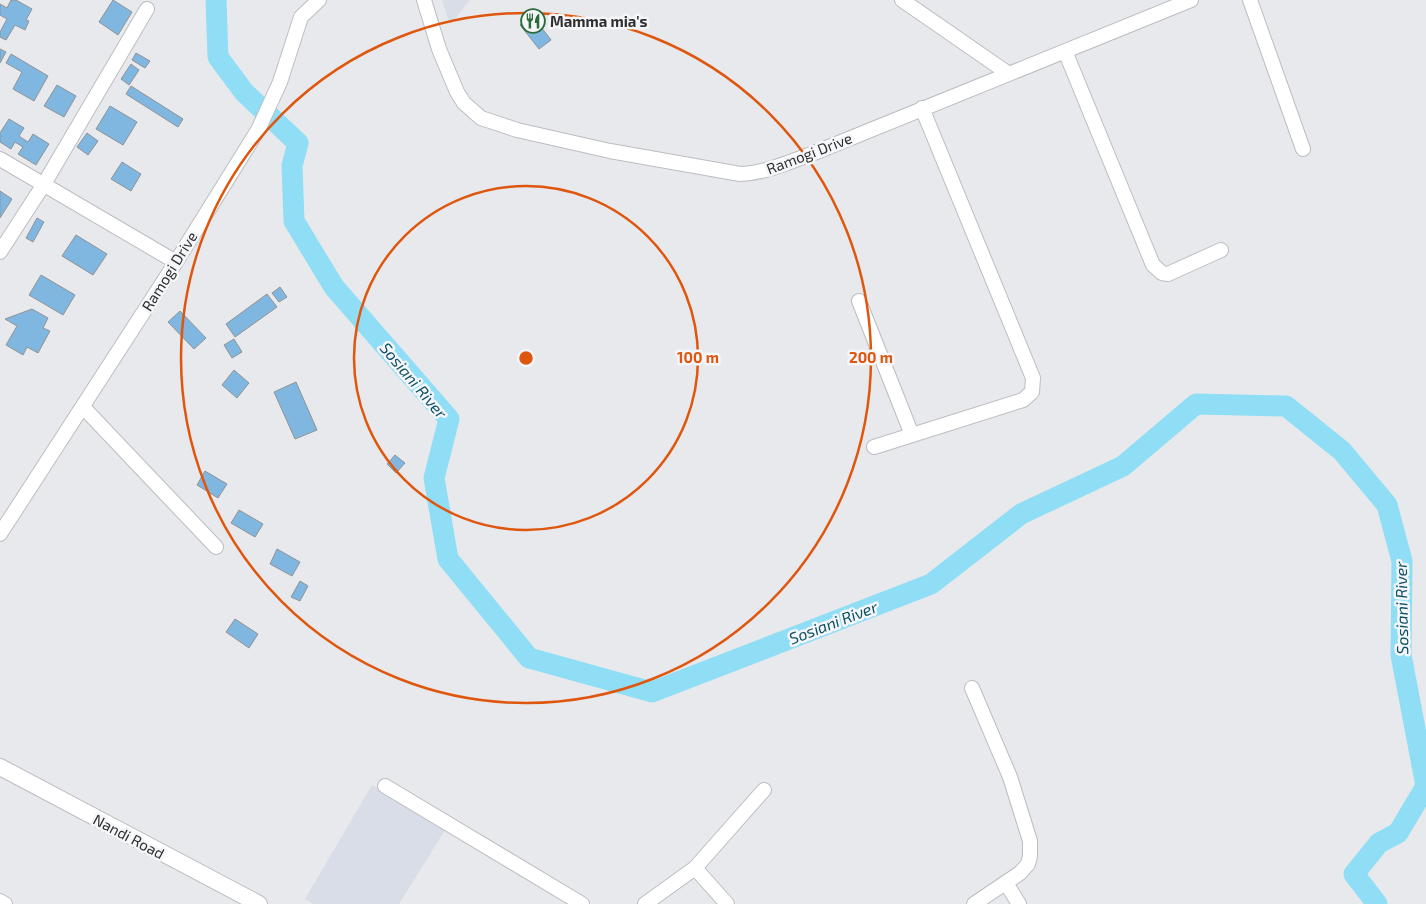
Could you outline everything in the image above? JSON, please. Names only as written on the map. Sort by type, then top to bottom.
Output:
[{"type":"street","name":"Ramogi Drive","points":[[0,534],[176,262],[258,130],[280,82],[301,17],[319,0]]},
{"type":"street","name":"Ramogi Drive","points":[[424,0],[439,49],[457,92],[464,103],[481,118],[517,130],[610,151],[740,174],[770,169],[814,153],[1191,0]]},
{"type":"street","points":[[902,0],[1009,74]]},
{"type":"street","points":[[1250,0],[1303,149]]},
{"type":"street","points":[[0,252],[44,184],[148,9]]},
{"type":"street","points":[[1065,51],[1153,266],[1162,273],[1168,274],[1221,250]]},
{"type":"street","points":[[874,447],[1023,400],[1032,392],[1033,378],[922,108]]},
{"type":"street","points":[[0,159],[176,262]]},
{"type":"street","points":[[859,301],[912,435]]},
{"type":"street","points":[[83,406],[216,547]]},
{"type":"street","points":[[972,688],[1010,777],[1030,841],[1028,864],[1020,873],[974,904]]},
{"type":"street","name":"Nandi Road","points":[[0,767],[259,904]]},
{"type":"street","points":[[385,786],[582,904]]},
{"type":"street","points":[[645,904],[694,868],[764,790]]},
{"type":"street","points":[[694,868],[727,904]]},
{"type":"street","points":[[1006,883],[1019,904]]},
{"type":"street","points":[[0,901],[5,904]]},
{"type":"shaded area","points":[[442,0],[470,0],[450,25]]},
{"type":"shaded area","points":[[372,785],[445,830],[399,904],[314,904],[305,899]]},
{"type":"building","points":[[11,0],[16,0],[32,9],[26,20],[29,21],[25,30],[15,25],[6,40],[0,37],[0,32],[7,19],[0,15],[0,4],[7,8]]},
{"type":"building","points":[[113,0],[132,12],[118,35],[99,22]]},
{"type":"building","points":[[532,15],[551,40],[539,49],[520,25]]},
{"type":"building","points":[[0,49],[6,52],[0,63]]},
{"type":"building","points":[[136,53],[150,61],[145,68],[132,60]]},
{"type":"building","points":[[11,54],[48,76],[34,101],[13,89],[22,72],[6,63]]},
{"type":"building","points":[[131,64],[139,70],[129,85],[121,79]]},
{"type":"building","points":[[57,85],[76,96],[64,117],[44,106]]},
{"type":"building","points":[[131,86],[183,119],[178,127],[126,94]]},
{"type":"building","points":[[110,106],[137,122],[123,145],[96,129]]},
{"type":"building","points":[[9,119],[24,128],[19,136],[28,142],[33,134],[49,144],[36,165],[18,154],[23,147],[15,142],[11,149],[0,142],[0,133]]},
{"type":"building","points":[[87,133],[98,141],[88,155],[77,147]]},
{"type":"building","points":[[122,162],[141,174],[131,191],[111,179]]},
{"type":"building","points":[[0,191],[12,199],[0,218]]},
{"type":"building","points":[[37,218],[44,222],[33,242],[26,238]]},
{"type":"building","points":[[76,235],[107,254],[93,275],[62,256]]},
{"type":"building","points":[[41,275],[75,295],[63,315],[29,295]]},
{"type":"building","points":[[280,287],[287,297],[279,302],[272,293]]},
{"type":"building","points":[[267,294],[277,307],[235,337],[226,324]]},
{"type":"building","points":[[32,309],[48,318],[43,328],[50,331],[38,353],[27,347],[23,355],[6,345],[17,326],[5,319]]},
{"type":"building","points":[[180,311],[206,338],[194,349],[168,322]]},
{"type":"building","points":[[234,339],[242,352],[232,358],[224,345]]},
{"type":"building","points":[[234,370],[249,383],[237,398],[222,385]]},
{"type":"building","points":[[296,382],[317,430],[295,439],[274,392]]},
{"type":"building","points":[[395,455],[405,463],[396,473],[387,464]]},
{"type":"building","points":[[205,471],[227,484],[218,498],[197,485]]},
{"type":"building","points":[[239,510],[263,524],[255,537],[231,523]]},
{"type":"building","points":[[277,549],[300,562],[292,576],[270,564]]},
{"type":"building","points":[[300,581],[308,586],[300,601],[291,597]]},
{"type":"building","points":[[235,619],[258,634],[249,648],[226,632]]},
{"type":"waterway","name":"Sosiani River","points":[[216,0],[218,57],[244,92],[298,143],[292,166],[294,221],[334,287],[449,419],[434,478],[448,559],[529,658],[652,692],[931,584],[1021,514],[1123,466],[1196,404],[1286,406],[1342,451],[1387,505],[1402,561],[1401,655],[1426,786],[1398,833],[1379,843],[1354,874],[1377,904]]},
{"type":"place","name":"Mamma mia's","points":[[533,21]]}]
